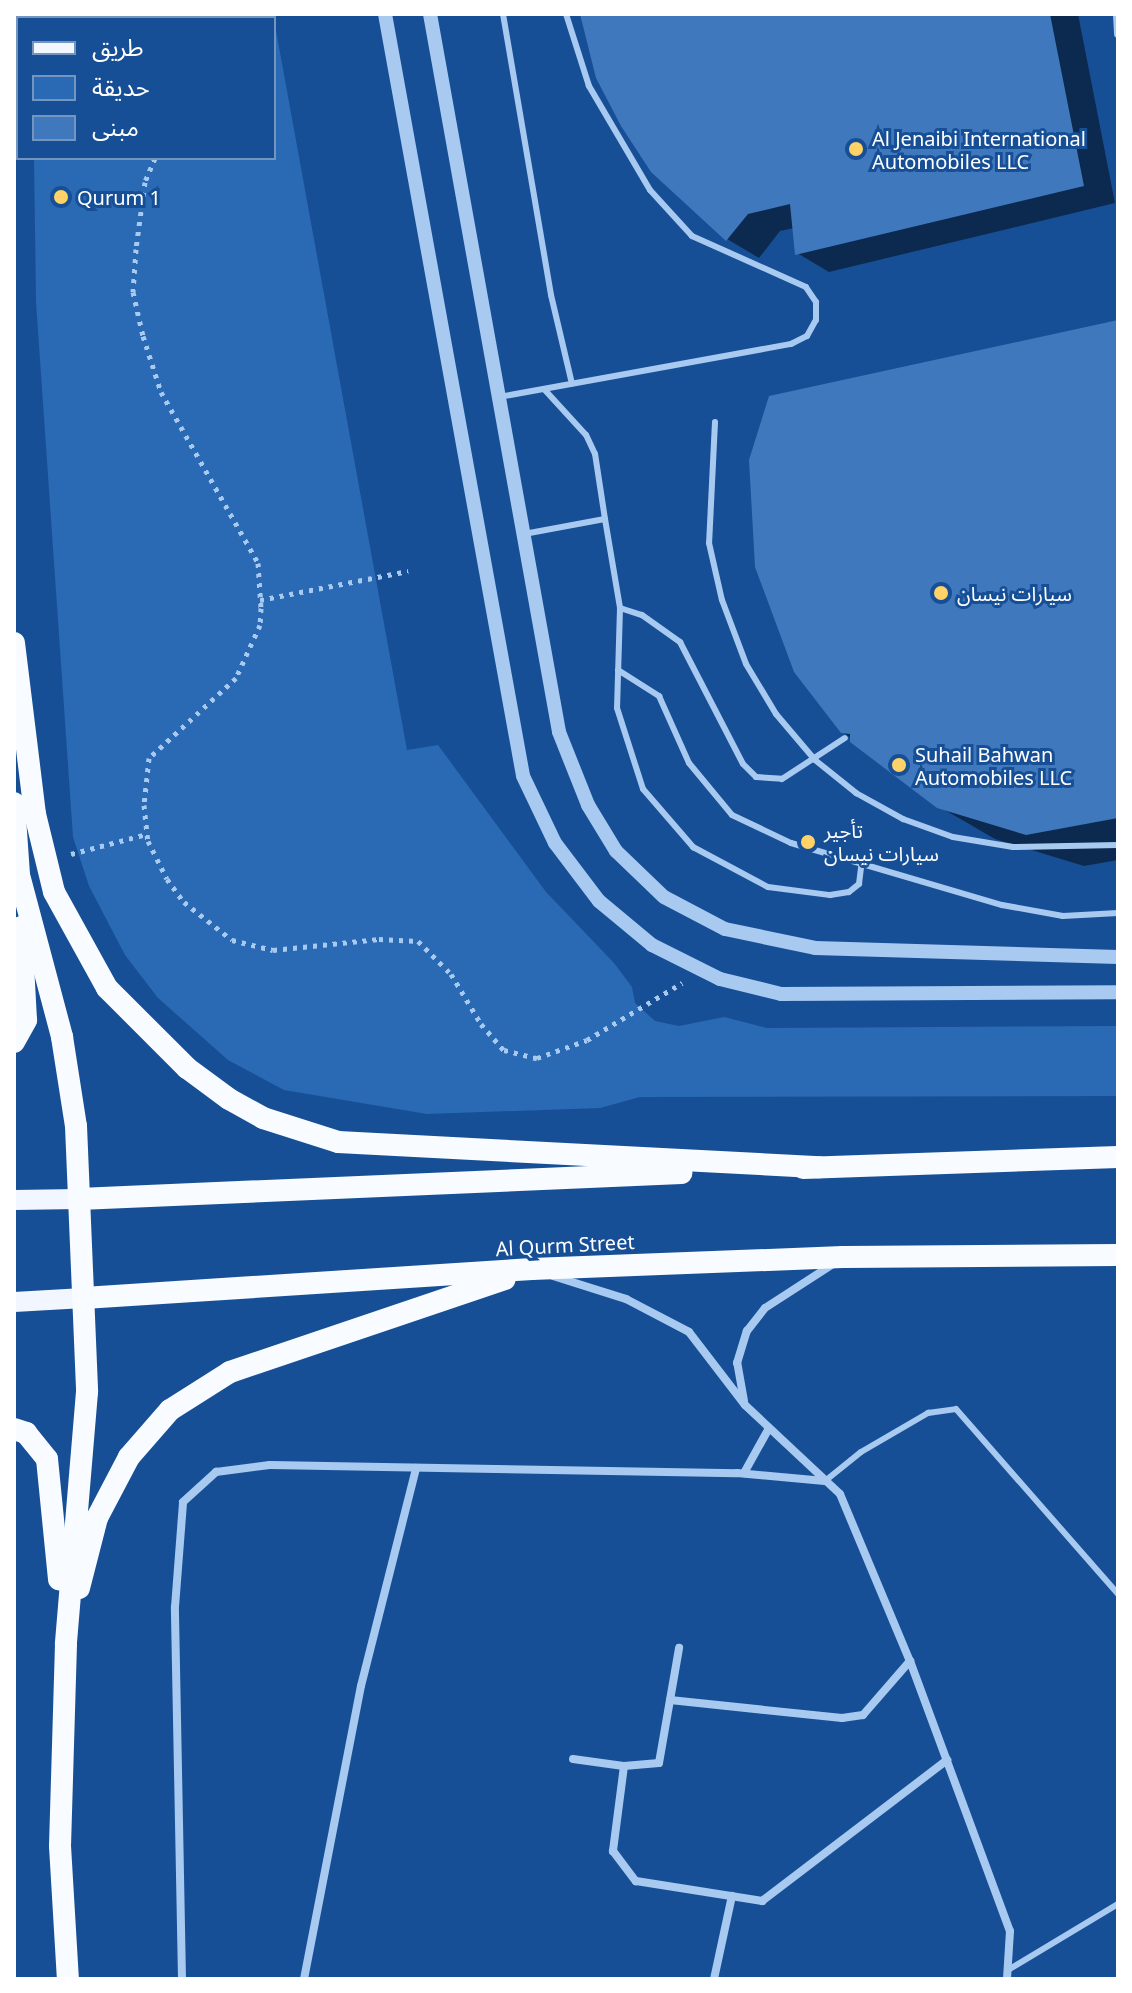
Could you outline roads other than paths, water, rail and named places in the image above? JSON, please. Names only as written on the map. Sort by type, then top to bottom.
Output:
[{"type":"highway","points":[[14,643],[35,814],[54,892],[107,988],[187,1068],[263,1118],[338,1142],[819,1167]]},
{"type":"highway","points":[[14,803],[26,1020],[14,1042]]},
{"type":"highway","points":[[19,875],[62,1037],[76,1126],[84,1298],[87,1392],[66,1644],[60,1846],[68,1979]]},
{"type":"highway","points":[[79,1199],[1118,1157]]},
{"type":"highway","name":"Al Qurm Street","points":[[84,1298],[532,1269],[843,1257],[1118,1255]]},
{"type":"highway","points":[[66,1644],[97,1518],[129,1457],[170,1410],[230,1372],[532,1269]]},
{"type":"highway","points":[[14,1429],[26,1433],[47,1459],[66,1644]]},
{"type":"main road","points":[[14,1200],[79,1199]]},
{"type":"main road","name":"Al Qurm Street","points":[[14,1302],[84,1298]]},
{"type":"street","points":[[385,14],[523,776],[555,843],[599,901],[652,945],[704,970],[781,994],[1118,992]]},
{"type":"street","points":[[430,14],[559,732],[588,805],[616,851],[664,897],[725,929],[815,948],[1118,957]]},
{"type":"street","points":[[1117,14],[1118,34]]},
{"type":"street","points":[[745,1405],[737,1363],[747,1331],[765,1308],[843,1257]]},
{"type":"street","points":[[532,1269],[626,1299],[689,1332],[745,1405],[840,1494],[910,1661],[1010,1931],[1008,1974]]},
{"type":"street","points":[[744,1473],[769,1428]]},
{"type":"street","points":[[182,1979],[175,1607],[183,1502],[216,1472],[270,1465],[744,1473],[825,1481]]},
{"type":"street","points":[[304,1979],[361,1686],[416,1468]]},
{"type":"street","points":[[573,1759],[624,1766],[659,1763],[679,1648]]},
{"type":"street","points":[[670,1700],[809,1718],[853,1717],[863,1715],[910,1661]]},
{"type":"street","points":[[624,1766],[613,1851],[636,1881],[762,1901],[947,1760]]},
{"type":"street","points":[[714,1979],[732,1896]]},
{"type":"lane","points":[[503,14],[551,295],[572,384]]},
{"type":"lane","points":[[499,397],[791,344],[807,336],[816,320],[816,302],[806,287],[692,236],[650,190],[589,86],[566,14]]},
{"type":"lane","points":[[544,389],[573,416],[591,444],[620,608],[617,708],[643,789],[693,847],[768,887],[830,895],[859,884],[862,861]]},
{"type":"lane","points":[[715,422],[709,543],[722,600],[746,664],[776,714],[815,760],[868,800],[953,837],[1013,847],[1118,845]]},
{"type":"lane","points":[[524,534],[605,519]]},
{"type":"lane","points":[[620,608],[642,615],[680,642],[748,772],[773,781],[815,760],[845,738]]},
{"type":"lane","points":[[618,670],[659,696],[689,763],[732,815],[791,843],[862,861],[1002,905],[1063,916],[1118,913]]},
{"type":"lane","points":[[825,1481],[861,1452],[928,1413],[956,1409],[1118,1594]]},
{"type":"lane","points":[[1008,1974],[1118,1904]]},
{"type":"place","name":"Al Jenaibi International Automobiles LLC","points":[[856,149]]},
{"type":"place","name":"Qurum 1","points":[[61,197]]},
{"type":"place","name":"سيارات نيسان","points":[[941,593]]},
{"type":"place","name":"Suhail Bahwan Automobiles LLC","points":[[899,765]]},
{"type":"place","name":"تأجير سيارات نيسان","points":[[808,842]]}]
